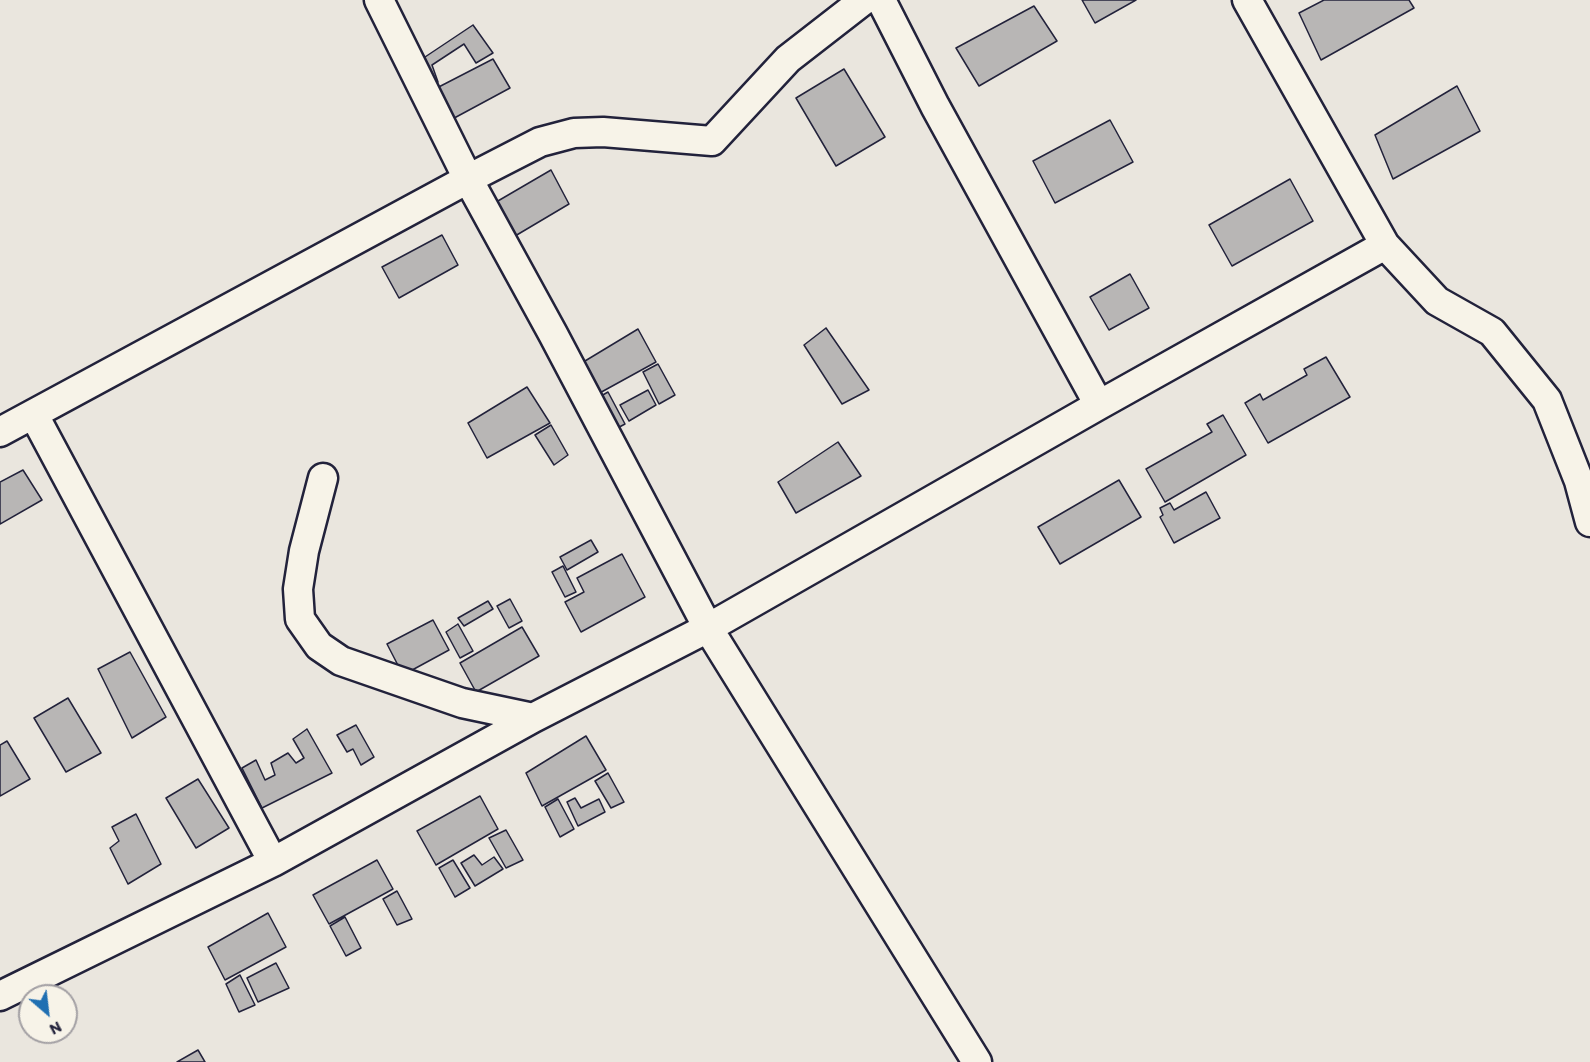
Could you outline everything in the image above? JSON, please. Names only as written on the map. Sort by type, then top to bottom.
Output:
[{"type":"street","points":[[379,0],[468,179],[553,334],[708,628],[977,1062]]},
{"type":"street","points":[[0,430],[34,415],[540,142],[574,134],[603,132],[712,141],[789,59],[864,0]]},
{"type":"street","points":[[881,0],[941,116],[1099,405]]},
{"type":"street","points":[[1247,0],[1385,244],[1437,301],[1492,332],[1547,400],[1579,481],[1590,522]]},
{"type":"street","points":[[0,996],[273,862],[533,718],[708,628],[1385,244]]},
{"type":"street","points":[[34,415],[273,862]]},
{"type":"street","points":[[323,478],[304,551],[298,589],[300,619],[319,646],[341,661],[462,703],[533,718]]},
{"type":"building","points":[[1082,0],[1136,0],[1095,23]]},
{"type":"building","points":[[1324,0],[1409,0],[1414,8],[1321,60],[1299,13]]},
{"type":"building","points":[[1034,6],[1057,41],[979,86],[956,48]]},
{"type":"building","points":[[473,25],[493,53],[476,63],[464,44],[432,65],[438,82],[428,88],[416,63]]},
{"type":"building","points":[[493,59],[510,88],[445,123],[429,92]]},
{"type":"building","points":[[844,69],[885,137],[836,166],[796,98]]},
{"type":"building","points":[[1457,86],[1480,131],[1393,179],[1375,135]]},
{"type":"building","points":[[1110,120],[1133,162],[1055,203],[1033,161]]},
{"type":"building","points":[[551,170],[569,204],[510,239],[491,205]]},
{"type":"building","points":[[1290,179],[1313,221],[1232,266],[1209,225]]},
{"type":"building","points":[[442,235],[458,265],[399,298],[382,267]]},
{"type":"building","points":[[1130,274],[1149,308],[1109,330],[1090,297]]},
{"type":"building","points":[[826,328],[869,390],[842,404],[804,345]]},
{"type":"building","points":[[638,329],[656,362],[596,395],[580,364]]},
{"type":"building","points":[[1326,357],[1350,397],[1268,443],[1245,403],[1260,394],[1263,400],[1307,375],[1304,369]]},
{"type":"building","points":[[658,364],[675,395],[659,404],[643,372]]},
{"type":"building","points":[[527,387],[550,423],[487,458],[468,423]]},
{"type":"building","points":[[648,390],[656,405],[629,421],[620,405]]},
{"type":"building","points":[[608,392],[625,424],[610,432],[594,400]]},
{"type":"building","points":[[1223,415],[1246,455],[1165,502],[1146,469],[1212,432],[1207,424]]},
{"type":"building","points":[[551,425],[568,455],[554,465],[535,435]]},
{"type":"building","points":[[838,442],[861,476],[796,513],[778,482]]},
{"type":"building","points":[[23,470],[42,500],[0,524],[0,482]]},
{"type":"building","points":[[1119,480],[1141,517],[1060,564],[1038,527]]},
{"type":"building","points":[[1206,492],[1220,518],[1174,543],[1160,517],[1163,515],[1160,508],[1170,503],[1174,510]]},
{"type":"building","points":[[591,540],[598,552],[567,570],[560,557]]},
{"type":"building","points":[[622,554],[645,597],[581,632],[565,602],[584,592],[577,578]]},
{"type":"building","points":[[563,566],[576,592],[565,597],[552,572]]},
{"type":"building","points":[[510,599],[522,621],[509,628],[497,606]]},
{"type":"building","points":[[488,601],[493,609],[464,626],[458,618]]},
{"type":"building","points":[[433,620],[449,650],[403,675],[387,644]]},
{"type":"building","points":[[458,624],[473,651],[460,658],[446,632]]},
{"type":"building","points":[[522,627],[539,656],[476,692],[460,663]]},
{"type":"building","points":[[130,652],[166,717],[132,738],[98,669]]},
{"type":"building","points":[[68,698],[101,753],[66,772],[34,718]]},
{"type":"building","points":[[356,725],[374,757],[361,765],[353,749],[347,752],[337,735]]},
{"type":"building","points":[[307,729],[332,773],[262,808],[242,768],[256,760],[265,780],[275,775],[271,763],[288,753],[296,763],[304,758],[293,739]]},
{"type":"building","points":[[586,736],[606,770],[542,806],[526,773]]},
{"type":"building","points":[[7,741],[30,779],[0,796],[0,745]]},
{"type":"building","points":[[608,773],[624,802],[611,808],[595,781]]},
{"type":"building","points":[[198,779],[229,828],[196,848],[166,798]]},
{"type":"building","points":[[480,796],[498,829],[436,865],[417,831]]},
{"type":"building","points":[[575,798],[581,808],[599,799],[605,812],[578,826],[567,802]]},
{"type":"building","points":[[558,799],[574,829],[560,837],[545,807]]},
{"type":"building","points":[[136,814],[161,864],[128,884],[110,848],[119,841],[112,827]]},
{"type":"building","points":[[506,830],[523,860],[506,868],[489,838]]},
{"type":"building","points":[[474,855],[482,865],[494,857],[503,869],[475,886],[461,863]]},
{"type":"building","points":[[377,860],[393,889],[329,924],[313,895]]},
{"type":"building","points":[[453,860],[470,888],[455,897],[439,868]]},
{"type":"building","points":[[397,891],[412,919],[397,925],[383,899]]},
{"type":"building","points":[[268,913],[286,947],[225,980],[208,947]]},
{"type":"building","points":[[345,917],[361,948],[346,956],[330,926]]},
{"type":"building","points":[[276,963],[289,988],[258,1002],[247,978]]},
{"type":"building","points":[[240,975],[255,1005],[239,1012],[226,984]]},
{"type":"building","points":[[198,1050],[205,1062],[177,1062]]}]
